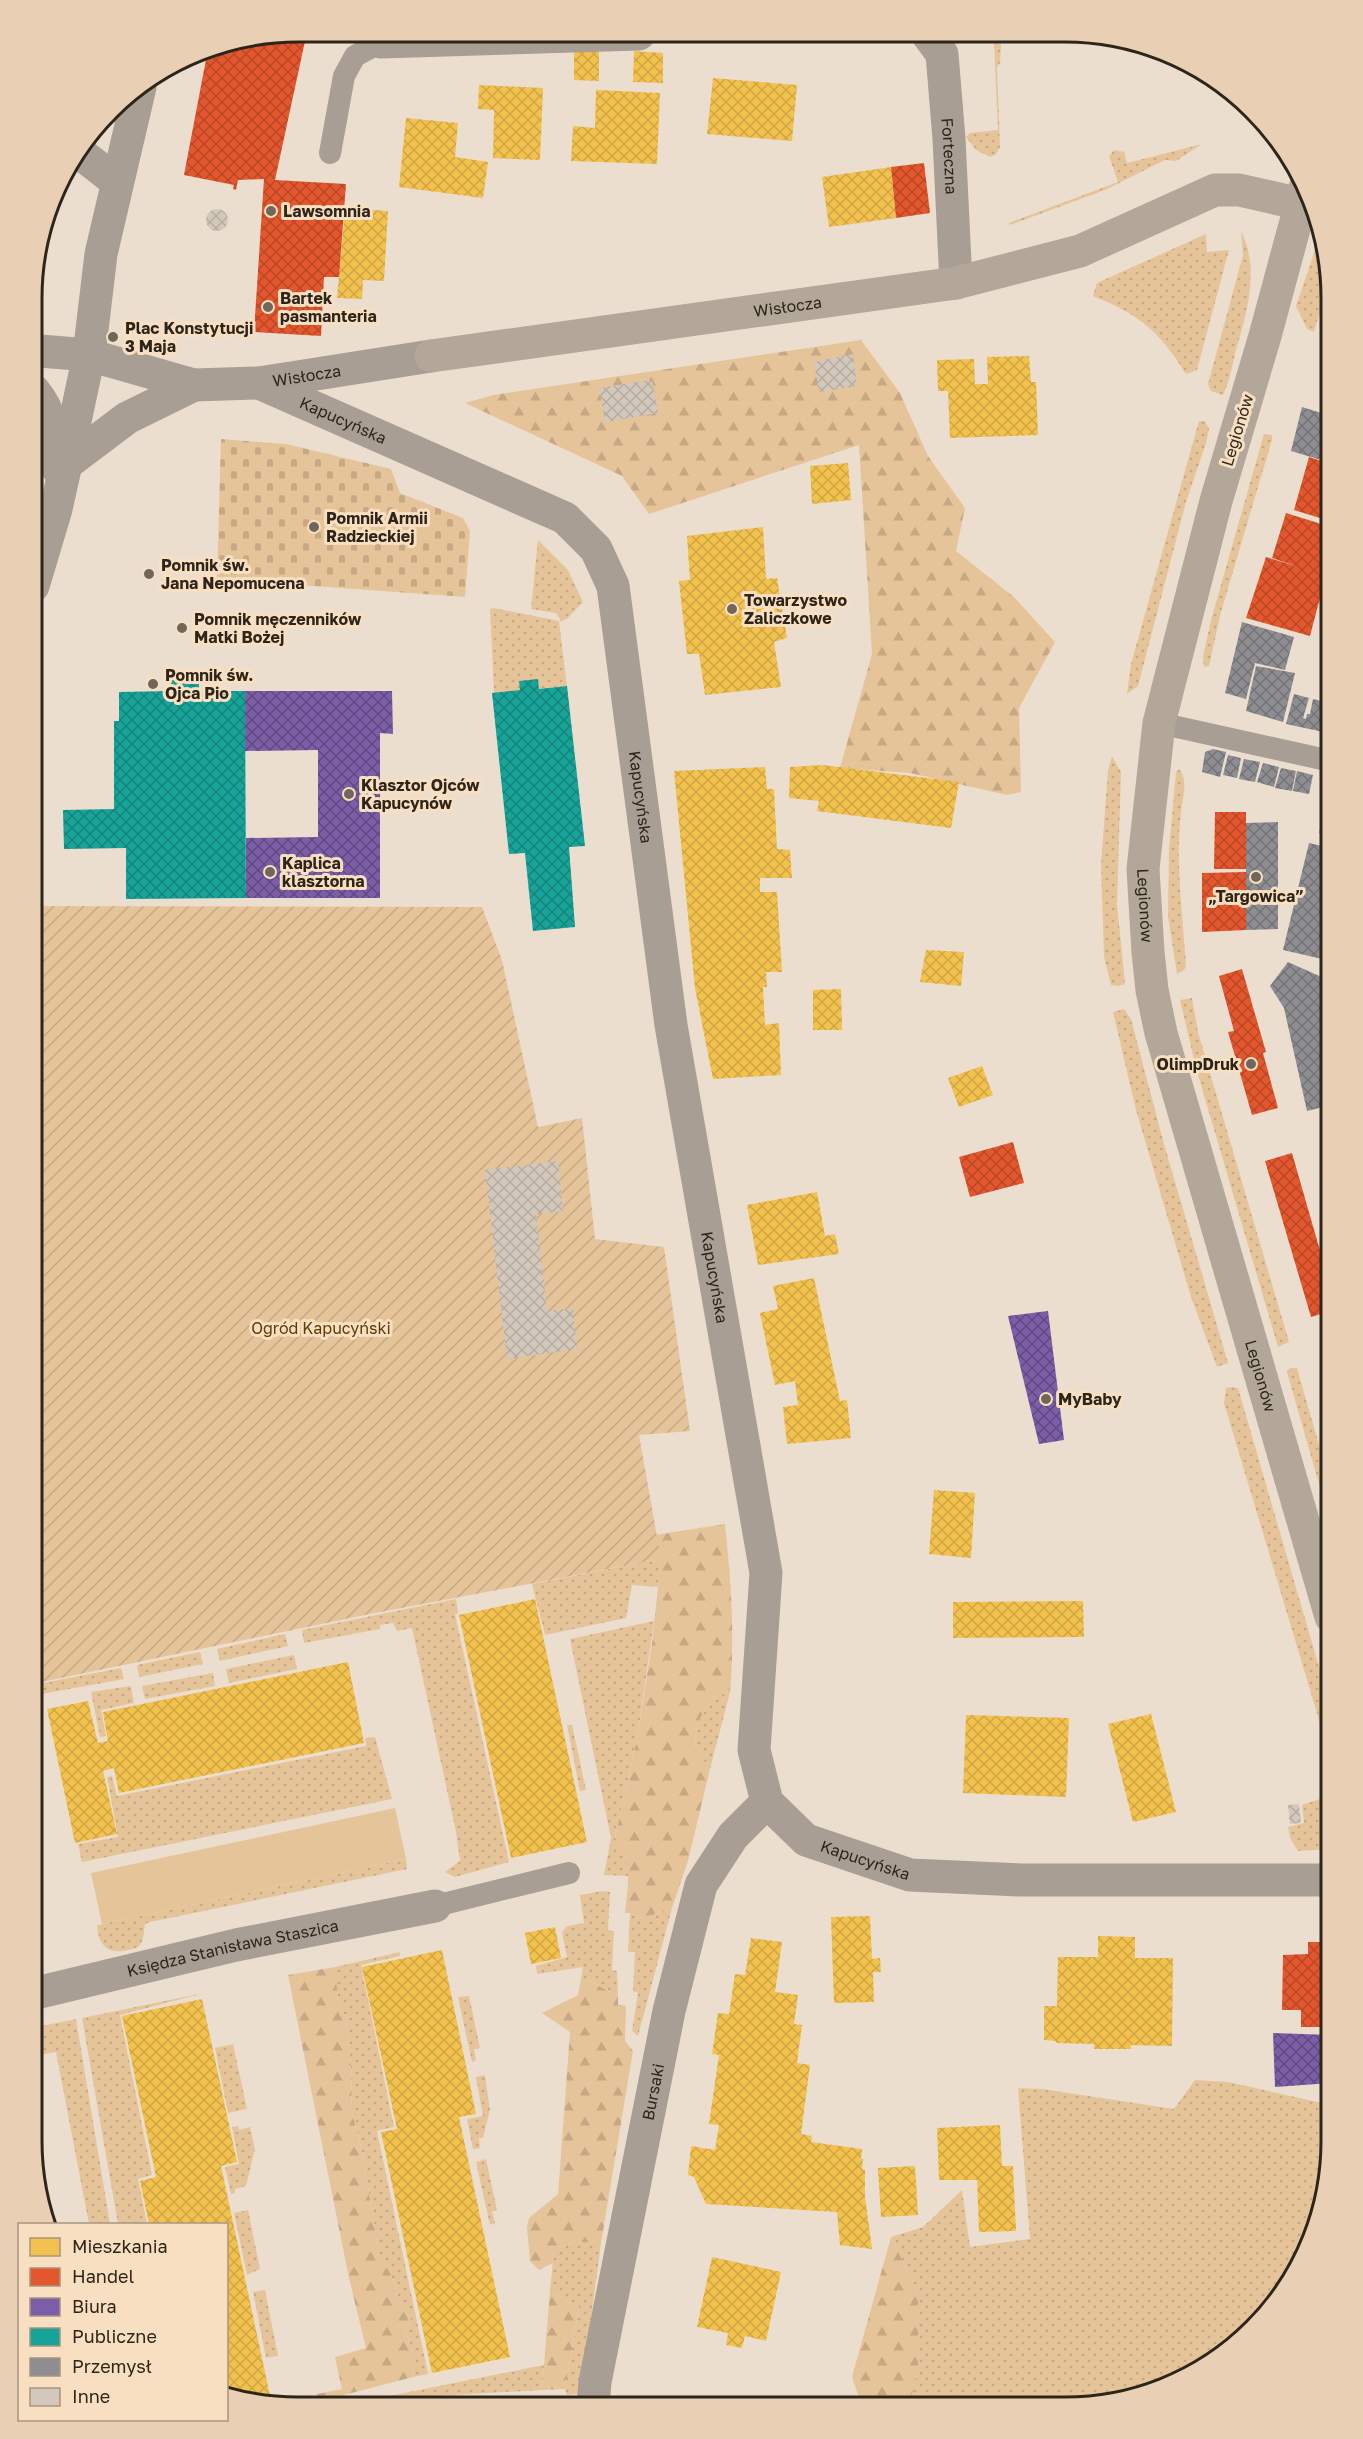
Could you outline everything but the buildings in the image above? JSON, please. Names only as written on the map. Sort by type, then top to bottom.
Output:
[{"type":"main road","name":"Wisłocza","points":[[432,356],[956,283],[1080,251],[1215,190],[1300,196]]},
{"type":"main road","name":"Legionów","points":[[1302,200],[1266,336],[1216,501],[1159,723],[1143,869],[1152,990],[1161,1033],[1321,1583]]},
{"type":"street","name":"Forteczna","points":[[933,42],[942,54],[949,139],[956,283]]},
{"type":"street","points":[[42,556],[56,510],[89,355],[97,274],[137,99]]},
{"type":"street","points":[[85,157],[117,182]]},
{"type":"street","points":[[42,351],[89,355],[194,385],[259,383]]},
{"type":"street","name":"Wisłocza","points":[[259,383],[432,356]]},
{"type":"street","name":"Kapucyńska","points":[[259,383],[565,518],[596,549],[613,586],[671,1025],[766,1573],[754,1750],[767,1802],[806,1840],[910,1875],[1021,1880],[1321,1880]]},
{"type":"street","points":[[66,464],[127,418],[194,385]]},
{"type":"street","points":[[42,400],[53,431],[58,459],[56,510]]},
{"type":"street","name":"Bursaki","points":[[594,2397],[667,2021],[701,1886],[733,1836],[767,1802]]},
{"type":"street","name":"Księdza Stanisława Staszica","points":[[42,1992],[236,1945],[435,1906]]},
{"type":"lane","points":[[330,153],[344,76],[355,56],[381,42]]},
{"type":"lane","points":[[1159,723],[1321,759]]},
{"type":"lane","points":[[435,1906],[569,1873]]},
{"type":"green space","points":[[994,43],[1001,44],[1000,63],[997,67],[1000,147],[996,154],[990,157],[976,150],[966,137],[970,133],[998,130]]},
{"type":"green space","points":[[1202,144],[1176,161],[1165,160],[1105,190],[1010,225],[1009,223],[1118,182],[1109,156],[1114,150],[1124,152],[1127,163]]},
{"type":"green space","points":[[1241,231],[1250,260],[1250,290],[1244,321],[1223,395],[1211,391],[1208,384],[1243,255]]},
{"type":"green space","points":[[1206,234],[1207,252],[1229,250],[1197,370],[1186,374],[1167,346],[1147,326],[1124,310],[1093,296],[1097,283]]},
{"type":"green space","points":[[1316,247],[1321,308],[1314,332],[1307,329],[1296,306]]},
{"type":"green space","points":[[861,340],[900,393],[928,456],[965,508],[956,551],[1014,597],[1055,642],[1019,708],[1021,792],[1007,795],[910,773],[840,768],[872,654],[859,445],[649,514],[622,476],[465,403],[493,395]]},
{"type":"green space","points":[[1199,421],[1205,421],[1209,429],[1206,443],[1186,502],[1138,686],[1127,694],[1131,664]]},
{"type":"green space","points":[[1264,434],[1272,435],[1272,440],[1221,612],[1209,666],[1204,667],[1203,657],[1211,620]]},
{"type":"green space","points":[[221,439],[286,444],[391,469],[400,493],[463,518],[470,531],[465,597],[217,579]]},
{"type":"green space","points":[[538,540],[568,570],[583,602],[567,619],[561,621],[556,613],[531,609]]},
{"type":"green space","points":[[490,609],[559,621],[567,686],[539,689],[538,679],[520,690],[494,693]]},
{"type":"green space","points":[[1112,756],[1121,772],[1117,904],[1125,984],[1118,986],[1111,985],[1104,957],[1101,864],[1108,771]]},
{"type":"green space","points":[[1179,769],[1184,779],[1179,850],[1186,966],[1177,974],[1168,916],[1169,850],[1176,772]]},
{"type":"green space","name":"Ogród Kapucyński","points":[[42,906],[482,907],[502,960],[538,1127],[582,1118],[595,1239],[664,1247],[690,1431],[639,1435],[661,1559],[370,1614],[42,1682]]},
{"type":"green space","points":[[1192,998],[1198,1032],[1289,1342],[1278,1347],[1196,1068],[1180,1000]]},
{"type":"green space","points":[[1124,1009],[1131,1019],[1164,1144],[1228,1363],[1217,1367],[1191,1297],[1136,1110],[1113,1012]]},
{"type":"green space","points":[[1290,1368],[1297,1368],[1321,1452],[1321,1491],[1287,1372]]},
{"type":"green space","points":[[1226,1388],[1238,1388],[1321,1674],[1321,1727],[1224,1403]]},
{"type":"green space","points":[[725,1524],[732,1608],[730,1692],[715,1696],[698,1721],[694,1746],[710,1769],[688,1861],[672,1908],[644,1918],[625,1913],[627,1865],[621,1847],[615,1838],[637,1739],[652,1643],[661,1559],[655,1535]]},
{"type":"green space","points":[[661,1559],[658,1587],[632,1585],[626,1618],[545,1635],[532,1584]]},
{"type":"green space","points":[[456,1599],[458,1613],[455,1614],[509,1862],[455,1877],[445,1872],[460,1861],[456,1832],[412,1628],[397,1631],[393,1623],[380,1625],[380,1629],[304,1643],[302,1630]]},
{"type":"green space","points":[[654,1621],[637,1739],[615,1838],[623,1848],[630,1876],[604,1875],[611,1838],[570,1639]]},
{"type":"green space","points":[[285,1634],[288,1646],[220,1661],[217,1649]]},
{"type":"green space","points":[[200,1652],[203,1664],[139,1677],[137,1665]]},
{"type":"green space","points":[[294,1655],[297,1669],[229,1683],[226,1669]]},
{"type":"green space","points":[[121,1668],[124,1679],[42,1694],[42,1683]]},
{"type":"green space","points":[[213,1673],[215,1686],[145,1699],[142,1686]]},
{"type":"green space","points":[[131,1686],[134,1703],[101,1710],[106,1736],[100,1737],[91,1692]]},
{"type":"green space","points":[[730,1692],[710,1769],[694,1746],[698,1721],[715,1696]]},
{"type":"green space","points":[[567,1725],[572,1725],[586,1790],[580,1791]]},
{"type":"green space","points":[[375,1737],[392,1799],[82,1862],[78,1844],[118,1837],[107,1777],[112,1776],[117,1796],[366,1746],[365,1738]]},
{"type":"green space","points":[[1321,1799],[1321,1850],[1298,1851],[1290,1838],[1288,1827],[1304,1823],[1302,1805]]},
{"type":"green space","points":[[395,1808],[406,1859],[102,1924],[91,1873]]},
{"type":"green space","points":[[406,1859],[407,1869],[150,1922],[145,1924],[140,1945],[129,1950],[110,1950],[102,1944],[98,1933],[97,1926],[102,1924]]},
{"type":"green space","points":[[610,1892],[608,1930],[614,1931],[612,1970],[617,1971],[618,1994],[581,1979],[583,1967],[537,1974],[536,1966],[567,1957],[562,1932],[567,1926],[584,1923],[580,1895]]},
{"type":"green space","points":[[672,1908],[638,2036],[632,2031],[638,1993],[633,1991],[635,1952],[628,1952],[630,1913],[644,1918]]},
{"type":"green space","points":[[400,1952],[400,1956],[361,1965],[394,2127],[377,2131],[428,2374],[413,2377],[415,2359],[406,2332],[411,2319],[401,2305],[391,2275],[379,2254],[362,2151],[352,2113],[351,2066],[346,2018],[338,2001],[335,1972],[335,1967]]},
{"type":"green space","points":[[335,1967],[338,2001],[346,2018],[351,2066],[352,2113],[362,2151],[379,2254],[391,2275],[401,2305],[411,2319],[406,2332],[415,2359],[413,2377],[336,2397],[317,2397],[317,2394],[342,2389],[335,2357],[366,2348],[349,2278],[288,1975]]},
{"type":"green space","points":[[581,1979],[618,1994],[618,2005],[626,2006],[625,2041],[633,2051],[601,2243],[576,2242],[554,2250],[553,2263],[539,2270],[530,2261],[527,2228],[529,2218],[558,2194],[570,2032],[542,2013],[578,1995]]},
{"type":"green space","points":[[204,1993],[120,2015],[152,2175],[138,2179],[147,2223],[118,2223],[82,2018]]},
{"type":"green space","points":[[469,1996],[480,2048],[474,2049],[476,2060],[472,2062],[458,1997]]},
{"type":"green space","points":[[76,2019],[110,2223],[89,2223],[56,2052],[42,2054],[42,2026]]},
{"type":"green space","points":[[233,2044],[247,2109],[228,2113],[215,2048]]},
{"type":"green space","points":[[485,2075],[490,2110],[483,2138],[479,2138],[480,2148],[473,2149],[467,2119],[483,2116],[476,2077]]},
{"type":"green space","points":[[1195,2080],[1228,2082],[1321,2103],[1319,2175],[1312,2207],[1295,2254],[1278,2283],[1258,2310],[1234,2334],[1193,2363],[1163,2378],[1115,2392],[1065,2397],[910,2397],[913,2392],[918,2292],[891,2237],[923,2227],[962,2190],[970,2247],[1030,2239],[1018,2088],[1042,2089],[1174,2109]]},
{"type":"green space","points":[[238,2126],[239,2130],[250,2127],[255,2149],[246,2186],[235,2189],[235,2193],[231,2194],[225,2167],[239,2164],[232,2127]]},
{"type":"green space","points":[[486,2159],[497,2210],[492,2211],[495,2223],[490,2225],[476,2162]]},
{"type":"green space","points":[[248,2210],[260,2269],[247,2275],[234,2213]]},
{"type":"green space","points":[[891,2237],[918,2292],[918,2365],[913,2392],[910,2397],[859,2397],[852,2377]]},
{"type":"green space","points":[[576,2242],[601,2243],[586,2357],[578,2394],[567,2395],[565,2389],[579,2307],[550,2291],[554,2250]]},
{"type":"green space","points":[[265,2290],[278,2356],[266,2358],[253,2292]]},
{"type":"green space","points":[[550,2291],[579,2307],[565,2389],[542,2390]]},
{"type":"green space","points":[[544,2365],[542,2390],[432,2397],[384,2397]]},
{"type":"place","name":"Lawsomnia","points":[[271,211]]},
{"type":"place","name":"Bartek pasmanteria","points":[[268,307]]},
{"type":"place","name":"Plac Konstytucji 3 Maja","points":[[113,337]]},
{"type":"place","name":"Pomnik Armii Radzieckiej","points":[[314,527]]},
{"type":"place","name":"Pomnik św. Jana Nepomucena","points":[[149,574]]},
{"type":"place","name":"Towarzystwo Zaliczkowe","points":[[732,609]]},
{"type":"place","name":"Pomnik męczenników Matki Bożej","points":[[182,628]]},
{"type":"place","name":"Pomnik św. Ojca Pio","points":[[153,684]]},
{"type":"place","name":"Klasztor Ojców Kapucynów","points":[[349,794]]},
{"type":"place","name":"Kaplica klasztorna","points":[[270,872]]},
{"type":"place","name":"„Targowica”","points":[[1256,877]]},
{"type":"place","name":"OlimpDruk","points":[[1251,1064]]},
{"type":"place","name":"MyBaby","points":[[1046,1399]]}]
